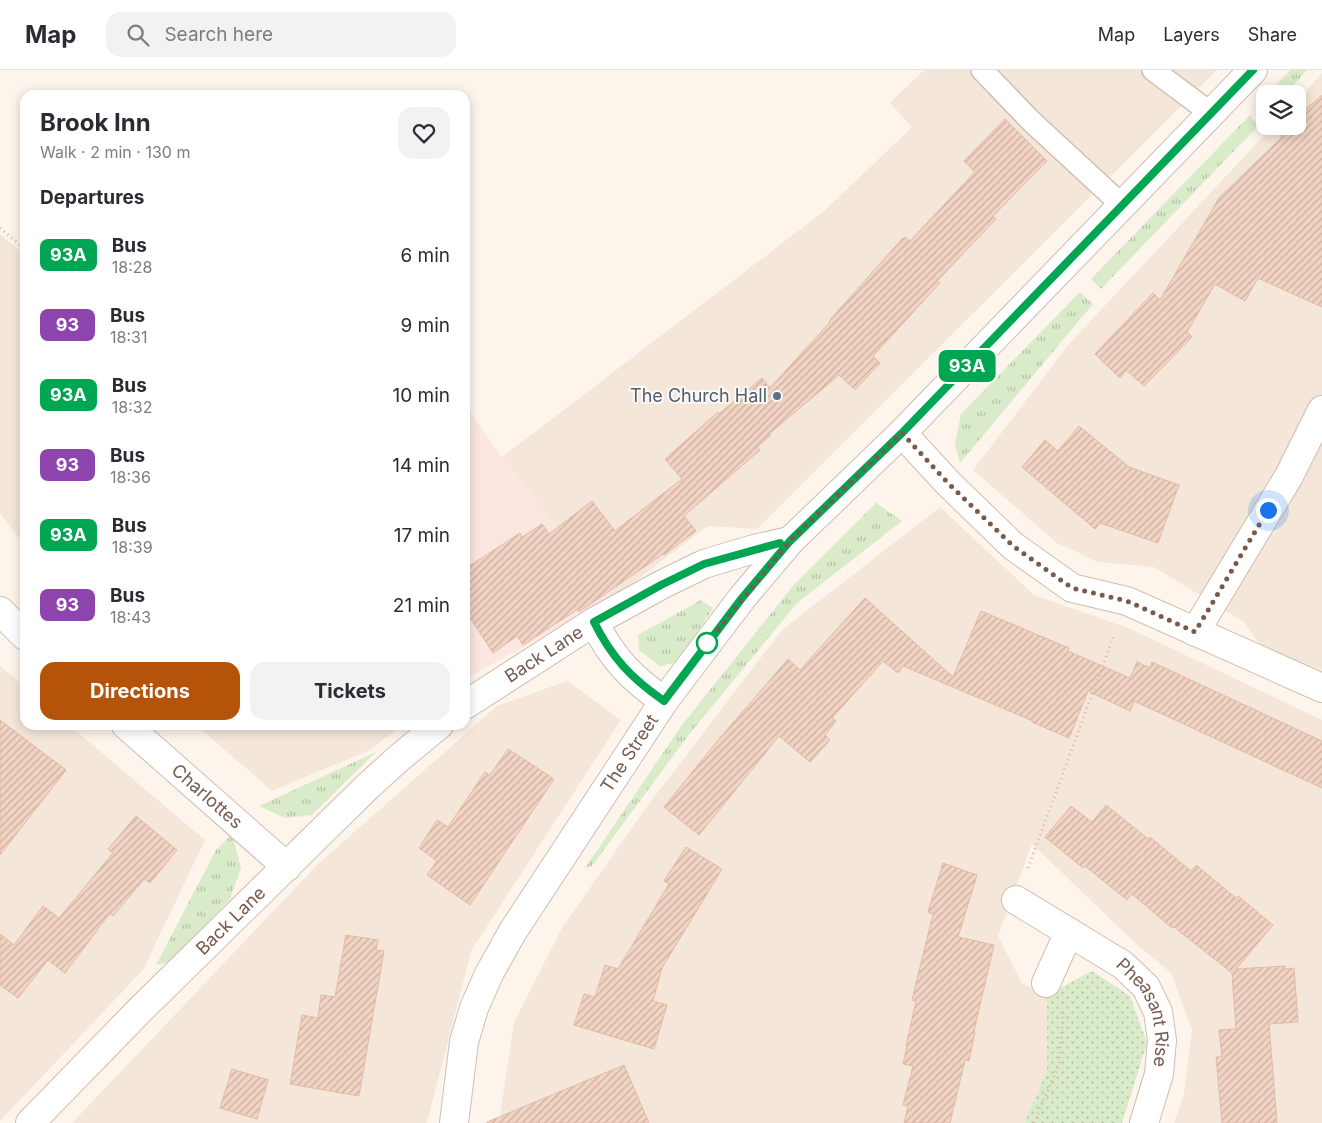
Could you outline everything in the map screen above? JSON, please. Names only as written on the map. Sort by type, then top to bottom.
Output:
[{"type":"street","name":"The Street","points":[[454,1123],[464,1042],[474,1008],[489,974],[513,931],[664,701],[742,598],[790,541],[902,433],[1253,70]]},
{"type":"street","points":[[1195,632],[1289,476],[1322,410]]},
{"type":"street","points":[[902,433],[948,483],[1013,546],[1072,588],[1127,601],[1322,688]]},
{"type":"street","name":"Back Lane","points":[[470,702],[594,622],[661,585],[704,564],[754,549],[790,541]]},
{"type":"street","points":[[0,612],[20,631]]},
{"type":"street","points":[[594,622],[604,642],[624,668],[640,684],[664,701]]},
{"type":"street","name":"Charlottes","points":[[132,730],[287,867]]},
{"type":"street","name":"Back Lane","points":[[30,1123],[138,1012],[385,770],[433,730]]},
{"type":"street","name":"Pheasant Rise","points":[[1016,900],[1123,965],[1146,987],[1158,1012],[1162,1040],[1159,1074],[1144,1123]]},
{"type":"street","points":[[1050,975],[1069,932]]},
{"type":"lane","points":[[982,70],[1123,206]]},
{"type":"lane","points":[[1153,70],[1212,114]]},
{"type":"path","points":[[0,228],[20,244]]},
{"type":"path","points":[[1016,900],[1127,601]]},
{"type":"path","points":[[1034,1123],[1059,1064],[1063,1017],[1050,975]]},
{"type":"shaded area","points":[[924,70],[1217,70],[757,529],[708,526],[613,598],[502,457],[823,212],[912,127],[890,103]]},
{"type":"shaded area","points":[[1322,73],[1322,670],[1261,646],[1244,622],[1154,567],[1098,562],[1057,543],[973,470],[1069,344],[1265,135],[1306,135],[1306,91]]},
{"type":"shaded area","points":[[0,234],[20,251],[20,539],[0,513]]},
{"type":"shaded area","points":[[470,412],[502,457],[613,598],[470,676]]},
{"type":"shaded area","points":[[940,507],[1034,595],[1131,629],[1322,720],[1322,1123],[1174,1123],[1184,1094],[1192,1030],[1171,973],[1135,943],[1032,844],[998,936],[1022,983],[1047,995],[1047,1071],[1024,1123],[499,1123],[514,1022],[562,928],[645,809],[782,630]]},
{"type":"shaded area","points":[[0,666],[20,683],[20,730],[75,730],[205,840],[143,970],[0,1121]]},
{"type":"shaded area","points":[[567,681],[621,720],[471,951],[427,1123],[72,1123],[317,865],[497,706]]},
{"type":"shaded area","points":[[202,730],[396,730],[370,750],[272,791]]},
{"type":"green space","points":[[1290,70],[1307,70],[1294,85],[1276,85]]},
{"type":"green space","points":[[1250,115],[1256,123],[1256,128],[1101,289],[1091,279]]},
{"type":"green space","points":[[1080,292],[1093,304],[960,463],[955,444],[961,414]]},
{"type":"green space","points":[[876,503],[902,521],[797,603],[687,737],[592,866],[585,868],[682,725],[792,587]]},
{"type":"green space","points":[[701,600],[713,608],[678,662],[660,666],[639,650],[638,635]]},
{"type":"green space","points":[[376,752],[312,815],[285,818],[259,806]]},
{"type":"green space","points":[[232,834],[241,868],[230,899],[171,961],[156,965],[216,850]]},
{"type":"green space","points":[[1092,971],[1130,996],[1147,1043],[1122,1123],[1024,1123],[1047,1071],[1047,995]]},
{"type":"building","points":[[1322,95],[1322,307],[1258,278],[1245,301],[1215,284],[1187,332],[1192,337],[1144,386],[1126,370],[1120,378],[1095,354],[1153,293],[1160,300],[1219,198],[1282,137],[1280,135],[1306,135],[1306,109]]},
{"type":"building","points":[[1005,119],[1047,161],[993,216],[996,219],[937,281],[940,283],[873,356],[880,363],[855,390],[839,375],[769,434],[771,435],[757,447],[760,450],[684,516],[696,531],[664,555],[579,612],[578,609],[523,645],[517,636],[493,653],[470,618],[470,566],[520,533],[522,537],[542,524],[549,534],[592,501],[615,531],[682,479],[665,459],[718,412],[719,414],[762,378],[770,388],[902,239],[905,237],[910,241],[975,172],[964,161]]},
{"type":"building","points":[[1079,426],[1129,467],[1179,485],[1158,543],[1100,523],[1095,529],[1022,467],[1045,440],[1058,451]]},
{"type":"building","points":[[865,598],[953,677],[981,611],[1069,648],[1068,651],[1130,678],[1137,662],[1150,668],[1152,662],[1322,741],[1322,788],[1134,701],[1130,711],[1088,691],[1069,738],[903,666],[898,673],[883,661],[832,718],[836,721],[825,735],[830,740],[810,762],[779,736],[699,835],[664,807],[719,739],[788,659],[800,670]]},
{"type":"building","points":[[0,720],[66,770],[0,855]]},
{"type":"building","points":[[508,749],[554,779],[470,905],[427,875],[437,861],[419,848],[437,820],[448,827],[485,772],[490,775]]},
{"type":"building","points":[[1106,805],[1148,839],[1150,837],[1191,871],[1196,865],[1273,925],[1236,969],[1285,966],[1285,969],[1294,968],[1298,1022],[1269,1024],[1277,1123],[1222,1123],[1216,1057],[1222,1057],[1219,1030],[1236,1029],[1232,973],[1174,927],[1172,928],[1132,894],[1127,900],[1045,837],[1071,806],[1092,822]]},
{"type":"building","points":[[136,816],[177,850],[150,883],[144,879],[113,916],[110,913],[65,973],[48,960],[18,998],[0,985],[0,934],[14,945],[43,906],[59,918],[113,853],[108,849]]},
{"type":"building","points":[[686,847],[722,869],[662,968],[653,1001],[667,1005],[654,1049],[574,1025],[584,994],[595,997],[605,965],[618,969],[669,884],[664,881]]},
{"type":"building","points":[[943,863],[977,875],[958,937],[994,945],[969,1061],[965,1060],[950,1123],[904,1123],[908,1106],[903,1105],[913,1066],[903,1064],[916,1001],[912,1000],[933,914],[928,912]]},
{"type":"building","points":[[346,935],[378,940],[376,950],[384,951],[359,1096],[290,1084],[302,1015],[318,1018],[321,995],[335,997]]},
{"type":"building","points":[[624,1065],[649,1123],[487,1123],[487,1122]]},
{"type":"building","points":[[232,1069],[268,1080],[257,1119],[220,1108]]},
{"type":"bus line","name":"93A","points":[[780,543],[704,564],[594,622],[604,642],[624,668],[647,690],[664,701],[742,598],[790,541],[902,433],[1253,70]]},
{"type":"place","name":"The Church Hall","points":[[777,396]]},
{"type":"route","points":[[707,643],[790,541],[902,433],[948,483],[1013,546],[1072,588],[1127,601],[1195,632],[1268,510]]}]
